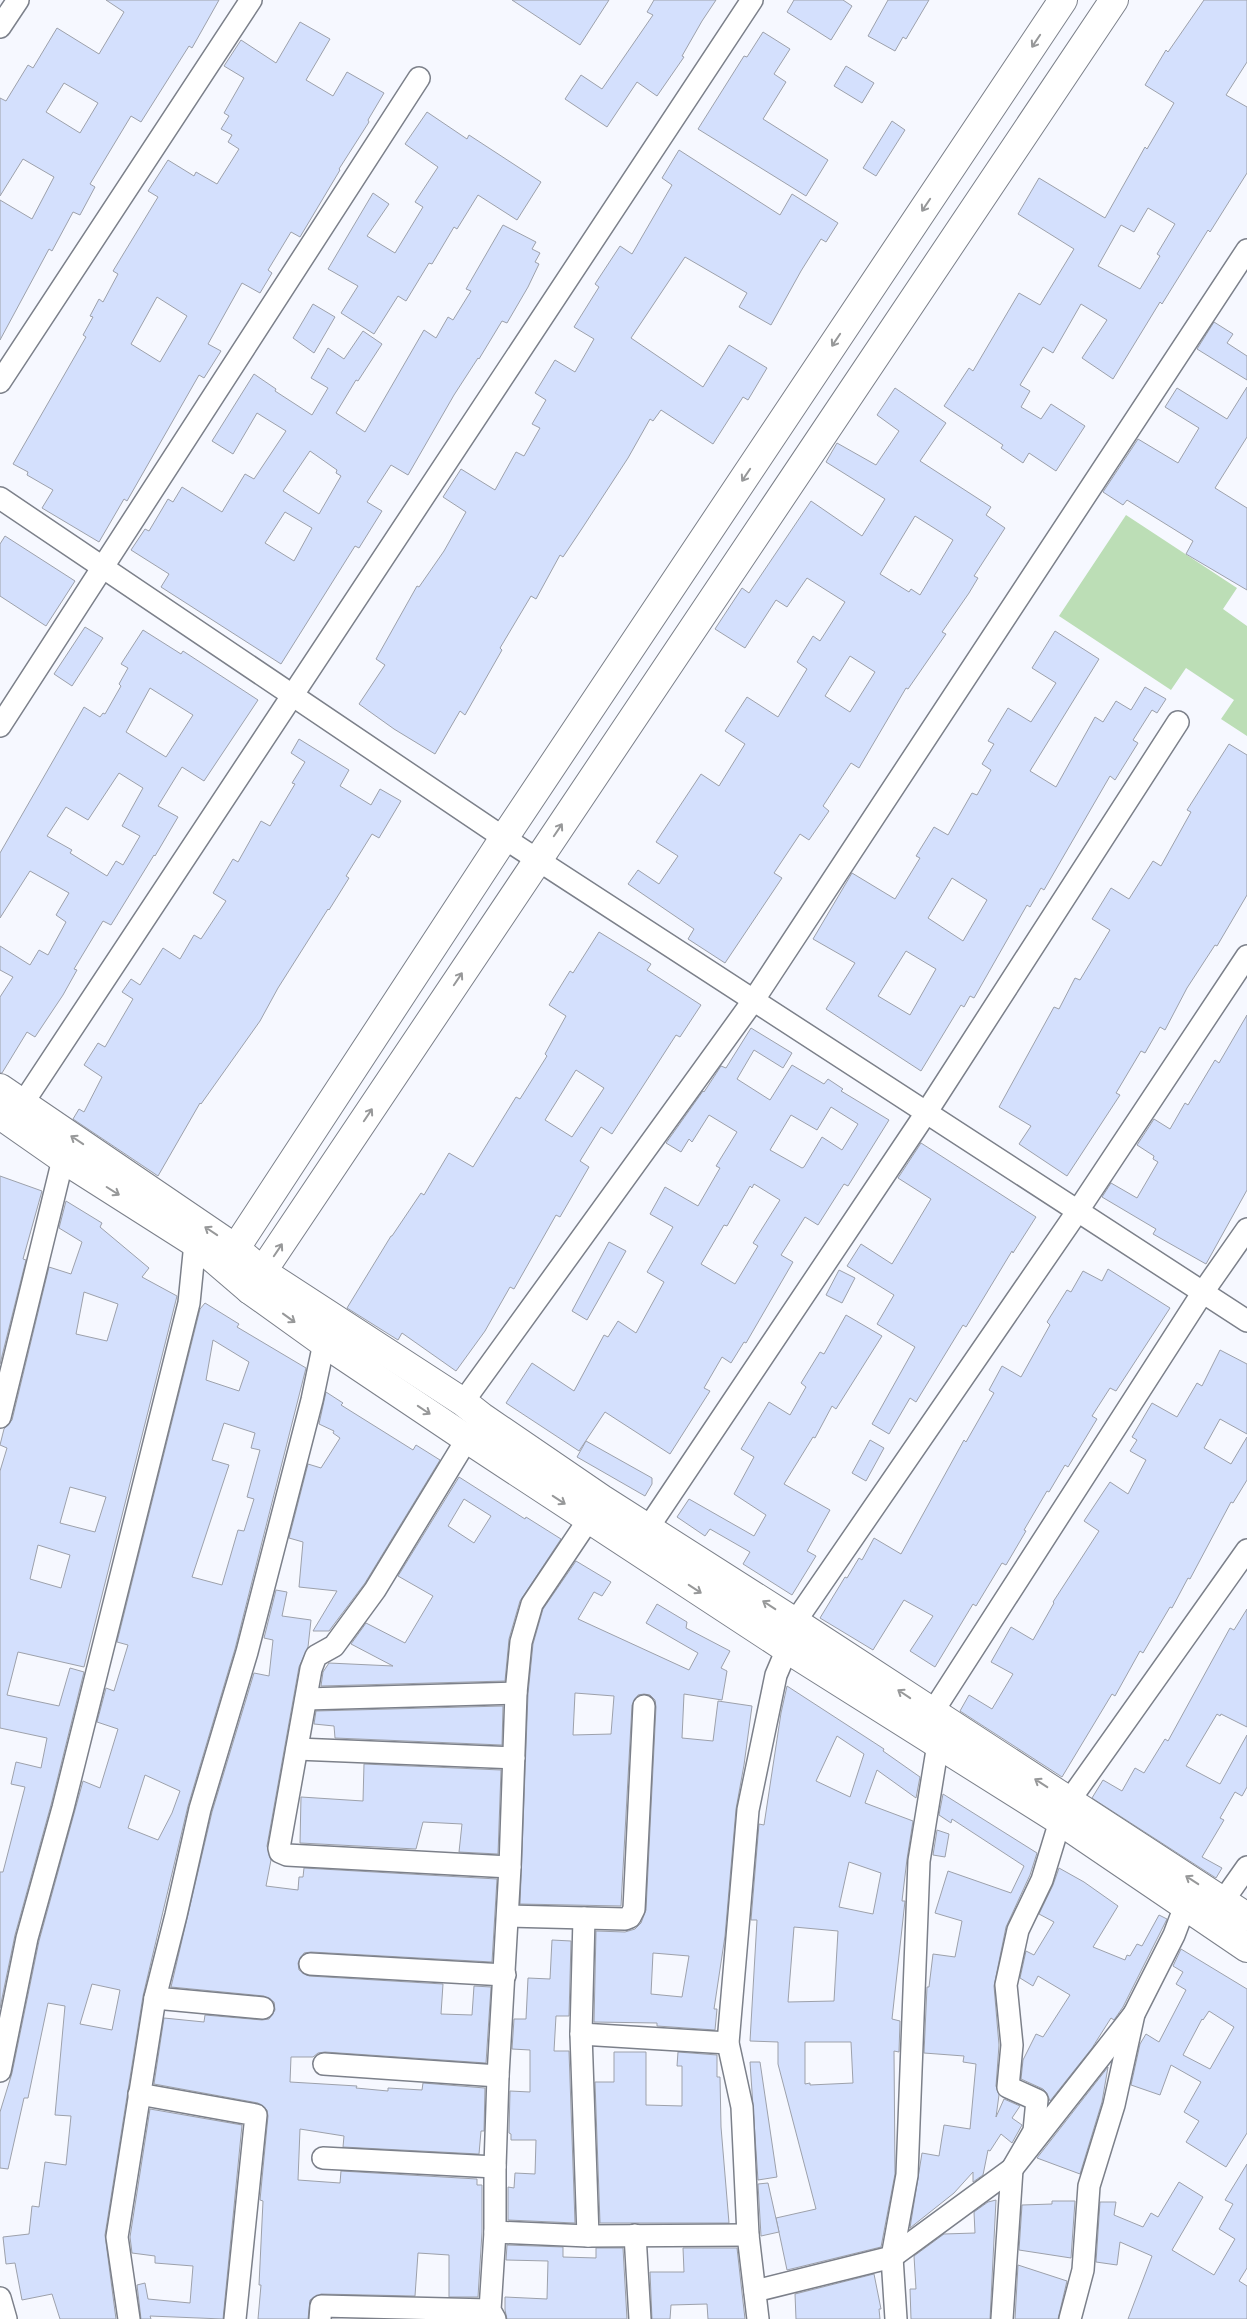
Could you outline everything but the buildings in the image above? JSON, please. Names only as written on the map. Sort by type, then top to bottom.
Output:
[{"type":"main road","points":[[230,1257],[504,838],[1063,0]]},
{"type":"main road","points":[[256,1281],[1114,0]]},
{"type":"main road","points":[[946,175],[982,197]]},
{"type":"main road","points":[[903,240],[938,262]]},
{"type":"main road","points":[[0,1088],[12,1109],[63,1159],[195,1243],[230,1257]]},
{"type":"main road","points":[[12,1109],[230,1257],[324,1343],[589,1520],[787,1649],[938,1744],[1065,1811],[1223,1901],[1247,1917]]},
{"type":"main road","points":[[256,1281],[463,1402],[506,1434],[648,1528],[796,1622],[932,1713],[1065,1811],[1185,1906],[1247,1948]]},
{"type":"street","points":[[0,27],[18,0]]},
{"type":"street","points":[[0,382],[251,0]]},
{"type":"street","points":[[12,1109],[294,696],[752,0]]},
{"type":"street","points":[[0,726],[419,78]]},
{"type":"street","points":[[463,1402],[754,1001],[1247,250]]},
{"type":"street","points":[[0,498],[504,838],[1247,1321]]},
{"type":"street","points":[[648,1528],[926,1113],[1178,722]]},
{"type":"street","points":[[796,1622],[1077,1212],[1247,956]]},
{"type":"street","points":[[0,1417],[63,1159]]},
{"type":"street","points":[[932,1713],[1203,1292],[1247,1228]]},
{"type":"street","points":[[0,2071],[26,1938],[63,1808],[189,1303],[195,1243]]},
{"type":"street","points":[[129,2319],[117,2237],[154,1998],[176,1916],[200,1809],[247,1652],[312,1400],[324,1343]]},
{"type":"street","points":[[467,1439],[375,1590],[334,1646],[316,1656],[311,1669],[279,1848],[280,1852],[287,1854],[510,1866]]},
{"type":"street","points":[[320,2319],[321,2306],[493,2315],[498,2076],[508,1916],[516,1693],[521,1642],[532,1604],[589,1520]]},
{"type":"street","points":[[1002,2319],[1012,2169],[1034,2131],[1037,2100],[1008,2087],[1012,2045],[1006,1985],[1018,1930],[1042,1880],[1065,1811],[1247,1550]]},
{"type":"street","points":[[758,2319],[748,2235],[742,2107],[728,2043],[748,1810],[776,1675],[787,1649]]},
{"type":"street","points":[[306,1699],[516,1693]]},
{"type":"street","points":[[508,1916],[625,1919],[630,1917],[634,1909],[644,1706]]},
{"type":"street","points":[[896,2319],[892,2257],[906,2176],[919,1861],[938,1744]]},
{"type":"street","points":[[296,1749],[514,1758]]},
{"type":"street","points":[[1223,1901],[1247,1867]]},
{"type":"street","points":[[755,2291],[892,2257],[1012,2169],[1134,2014],[1174,1934],[1185,1906]]},
{"type":"street","points":[[584,1918],[581,2034],[588,2236]]},
{"type":"street","points":[[310,1964],[505,1975]]},
{"type":"street","points":[[154,1998],[263,2008]]},
{"type":"street","points":[[1070,2319],[1083,2270],[1089,2186],[1114,2105],[1134,2014]]},
{"type":"street","points":[[581,2034],[728,2043]]},
{"type":"street","points":[[324,2064],[498,2076]]},
{"type":"street","points":[[139,2094],[256,2115],[235,2319]]},
{"type":"street","points":[[323,2158],[495,2167]]},
{"type":"street","points":[[495,2232],[588,2236],[748,2235]]},
{"type":"street","points":[[635,2235],[640,2319]]},
{"type":"street","points":[[0,2298],[6,2319]]},
{"type":"green space","points":[[1126,515],[1237,588],[1223,609],[1247,626],[1247,736],[1221,719],[1234,700],[1186,668],[1171,690],[1059,616]]}]
